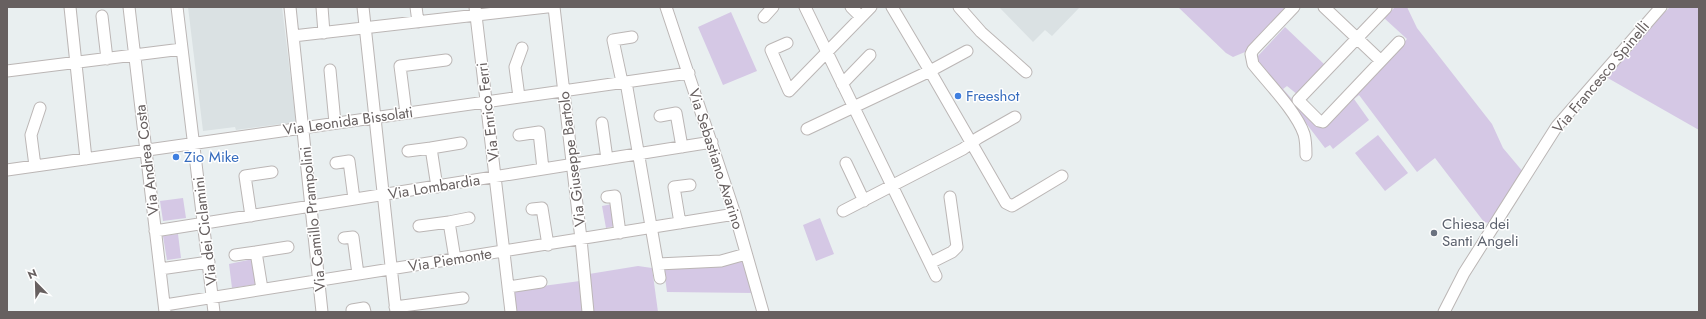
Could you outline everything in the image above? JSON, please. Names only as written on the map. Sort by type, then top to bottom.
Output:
[{"type":"street","points":[[70,7],[86,159]]},
{"type":"street","name":"Via Andrea Costa","points":[[129,7],[165,308]]},
{"type":"street","name":"Via dei Ciclamini","points":[[177,7],[214,312]]},
{"type":"street","name":"Via Camillo Prampolini","points":[[290,7],[322,312]]},
{"type":"street","points":[[322,7],[324,33]]},
{"type":"street","points":[[363,7],[396,310],[463,298]]},
{"type":"street","points":[[416,7],[418,22]]},
{"type":"street","points":[[293,36],[418,22],[475,11],[547,7]]},
{"type":"street","name":"Via Giuseppe Bartolo","points":[[554,7],[573,164],[588,312]]},
{"type":"street","name":"Via Sebastiano Avarino","points":[[666,7],[735,214],[763,312]]},
{"type":"street","points":[[764,17],[773,7]]},
{"type":"street","points":[[805,7],[936,276]]},
{"type":"street","points":[[851,7],[861,17]]},
{"type":"street","points":[[787,43],[771,50],[789,91],[826,51],[871,7]]},
{"type":"street","points":[[892,7],[1006,204],[1012,206],[1062,176]]},
{"type":"street","points":[[959,7],[981,32],[1026,72]]},
{"type":"street","points":[[1294,7],[1253,50],[1251,54],[1253,64],[1291,111],[1303,133],[1306,144],[1306,155]]},
{"type":"street","points":[[1324,7],[1381,61]]},
{"type":"street","name":"Via Francesco Spinelli","points":[[1444,312],[1464,273],[1557,126],[1661,7]]},
{"type":"street","points":[[1386,8],[1298,100],[1319,121],[1323,122],[1328,119],[1398,42]]},
{"type":"street","name":"Via Enrico Ferri","points":[[475,11],[511,312]]},
{"type":"street","points":[[102,16],[106,59]]},
{"type":"street","points":[[632,37],[613,40],[624,82],[660,278]]},
{"type":"street","points":[[519,97],[516,67],[522,48]]},
{"type":"street","points":[[7,71],[182,49]]},
{"type":"street","points":[[807,129],[930,71],[967,51]]},
{"type":"street","points":[[842,84],[870,55]]},
{"type":"street","points":[[406,113],[400,66],[446,60]]},
{"type":"street","points":[[330,70],[335,123]]},
{"type":"street","name":"Via Leonida Bissolati","points":[[7,170],[688,73]]},
{"type":"street","points":[[35,166],[31,135],[40,108]]},
{"type":"street","points":[[660,116],[676,113],[682,147]]},
{"type":"street","points":[[843,211],[971,143],[1015,117]]},
{"type":"street","points":[[602,123],[607,159]]},
{"type":"street","points":[[519,134],[539,132],[543,169]]},
{"type":"street","name":"Via Lombardia","points":[[155,231],[712,142]]},
{"type":"street","points":[[408,151],[461,143]]},
{"type":"street","points":[[432,148],[437,187]]},
{"type":"street","points":[[336,163],[349,161],[354,200]]},
{"type":"street","points":[[846,163],[864,200]]},
{"type":"street","points":[[251,216],[246,176],[272,172]]},
{"type":"street","points":[[680,223],[674,187],[690,184]]},
{"type":"street","points":[[607,197],[615,196],[620,233]]},
{"type":"street","points":[[930,263],[952,252],[957,247],[950,197]]},
{"type":"street","points":[[532,209],[542,208],[548,244]]},
{"type":"street","name":"Via Piemonte","points":[[165,308],[262,289],[735,214]]},
{"type":"street","points":[[419,226],[469,218]]},
{"type":"street","points":[[449,222],[455,259]]},
{"type":"street","points":[[344,238],[353,237],[358,274]]},
{"type":"street","points":[[235,255],[288,247]]},
{"type":"street","points":[[256,252],[262,289]]},
{"type":"street","points":[[658,264],[720,261],[746,254]]},
{"type":"street","points":[[160,269],[209,262]]},
{"type":"street","points":[[508,287],[541,282]]},
{"type":"street","points":[[352,310],[364,308],[365,312]]},
{"type":"shaded area","points":[[188,7],[282,7],[296,122],[236,130],[235,127],[203,131]]},
{"type":"shaded area","points":[[999,7],[1079,8],[1052,36],[1045,30],[1033,42]]},
{"type":"shaded area","points":[[1178,7],[1287,7],[1245,52],[1233,57],[1226,53]]},
{"type":"shaded area","points":[[1395,7],[1407,7],[1417,28],[1492,124],[1503,148],[1524,173],[1489,223],[1484,222],[1435,158],[1417,172],[1359,95],[1354,99],[1369,120],[1333,149],[1330,145],[1325,148],[1256,58],[1285,27],[1325,65],[1298,95],[1287,86],[1283,89],[1316,126],[1320,127],[1326,123],[1407,39],[1384,18]]},
{"type":"shaded area","points":[[1670,7],[1699,7],[1699,130],[1606,77],[1645,32]]},
{"type":"shaded area","points":[[731,12],[757,71],[723,85],[698,27]]},
{"type":"shaded area","points":[[1378,135],[1408,173],[1385,191],[1355,153]]},
{"type":"shaded area","points":[[183,198],[186,218],[163,221],[160,201]]},
{"type":"shaded area","points":[[612,204],[615,226],[606,228],[602,206]]},
{"type":"shaded area","points":[[820,218],[834,254],[816,261],[803,225]]},
{"type":"shaded area","points":[[178,234],[181,258],[167,260],[163,236]]},
{"type":"shaded area","points":[[253,259],[257,284],[232,288],[229,264]]},
{"type":"shaded area","points":[[745,261],[753,293],[667,292],[664,270],[666,268],[718,267]]},
{"type":"shaded area","points":[[638,266],[652,268],[658,312],[593,312],[589,274]]},
{"type":"shaded area","points":[[580,281],[583,312],[516,312],[513,290]]},
{"type":"place","name":"Freeshot","points":[[958,96]]},
{"type":"place","name":"Zio Mike","points":[[176,157]]},
{"type":"place","name":"Chiesa dei Santi Angeli","points":[[1434,233]]}]
